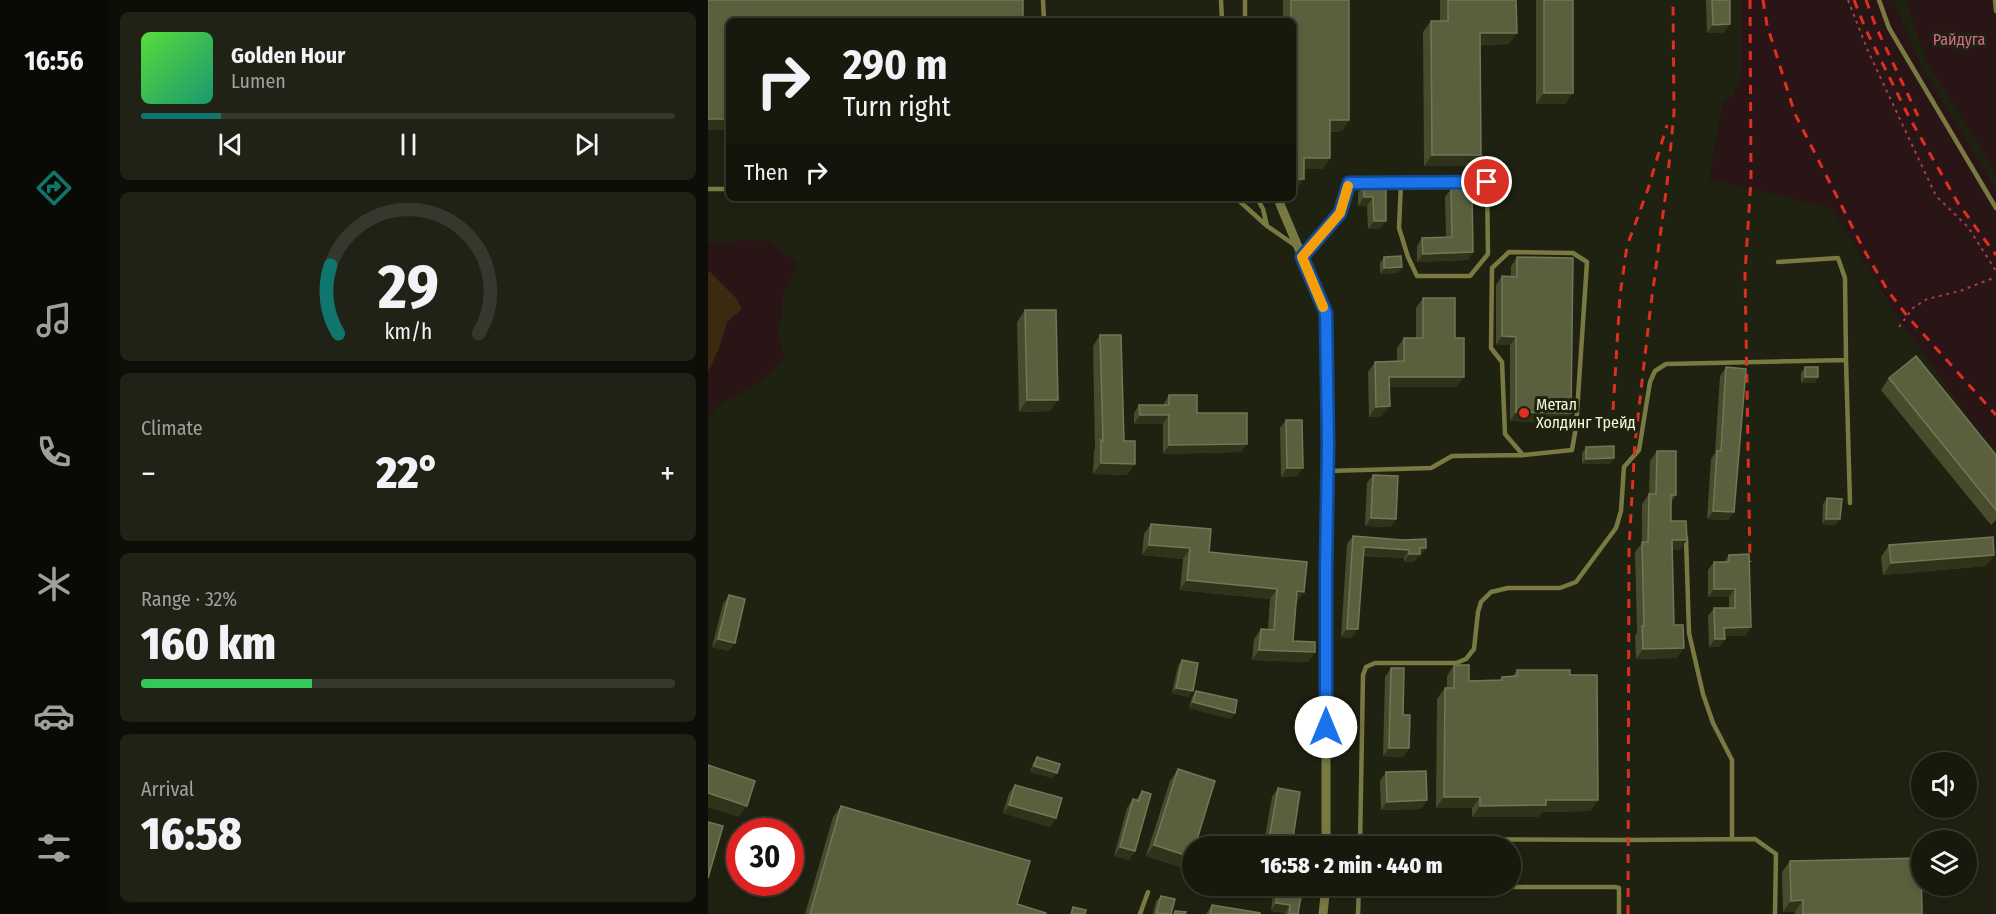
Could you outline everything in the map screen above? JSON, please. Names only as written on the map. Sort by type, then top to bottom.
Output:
[{"type":"street","points":[[1278,201],[1326,313],[1328,471],[1326,836]]},
{"type":"street","points":[[1323,914],[1325,896]]},
{"type":"lane","points":[[1043,0],[1044,18]]},
{"type":"lane","points":[[1221,0],[1222,18]]},
{"type":"lane","points":[[1245,0],[1245,18]]},
{"type":"lane","points":[[1879,0],[1889,28],[1996,208]]},
{"type":"lane","points":[[1995,0],[1996,11]]},
{"type":"lane","points":[[1302,257],[1340,213],[1349,183],[1487,182],[1488,254],[1470,276],[1417,276],[1399,228],[1401,183]]},
{"type":"lane","points":[[708,189],[726,189]]},
{"type":"lane","points":[[1239,201],[1267,226],[1298,247]]},
{"type":"lane","points":[[1259,201],[1267,226]]},
{"type":"lane","points":[[1328,471],[1431,468],[1452,456],[1523,455],[1572,450],[1576,427],[1587,262],[1573,253],[1509,252],[1492,268],[1491,348],[1502,362],[1505,434],[1523,455]]},
{"type":"lane","points":[[1778,262],[1838,258],[1845,278],[1850,503]]},
{"type":"lane","points":[[1360,836],[1363,675],[1366,667],[1375,663],[1456,663],[1466,659],[1474,649],[1481,602],[1491,592],[1508,588],[1560,588],[1576,582],[1616,528],[1622,511],[1624,467],[1639,450],[1650,382],[1655,371],[1666,364],[1848,359]]},
{"type":"lane","points":[[1686,533],[1689,633],[1710,714],[1732,760],[1732,839]]},
{"type":"lane","points":[[1521,840],[1755,839],[1776,855],[1775,914]]},
{"type":"lane","points":[[1521,887],[1619,888],[1619,914]]},
{"type":"lane","points":[[1140,914],[1148,892]]},
{"type":"lane","points":[[1358,914],[1359,896]]},
{"type":"path","points":[[1848,0],[1868,51],[1936,196],[1968,227],[1996,271]]},
{"type":"path","points":[[1899,327],[1913,308],[1927,299],[1960,291],[1996,277]]},
{"type":"green space","points":[[1741,0],[1893,0],[1921,66],[1996,190],[1996,447],[1988,444],[1899,319],[1832,208],[1709,179],[1723,102],[1732,97],[1741,78]]},
{"type":"green space","name":"Райдуга","points":[[1906,0],[1996,0],[1996,173],[1926,60]]},
{"type":"green space","points":[[752,240],[771,242],[798,264],[783,294],[783,312],[777,333],[785,357],[764,378],[726,401],[708,417],[708,372],[727,322],[718,281],[708,270],[708,243]]},
{"type":"shaded area","points":[[708,270],[736,298],[742,309],[727,322],[708,372]]},
{"type":"building","points":[[708,0],[1023,0],[1023,18],[726,18],[726,119],[708,119]]},
{"type":"building","points":[[1291,0],[1349,0],[1349,120],[1330,120],[1330,158],[1304,158],[1304,179],[1296,179],[1296,18],[1291,18]]},
{"type":"building","points":[[1448,0],[1516,0],[1517,33],[1480,33],[1481,155],[1432,155],[1431,21],[1448,21]]},
{"type":"building","points":[[1544,0],[1573,0],[1573,93],[1544,93]]},
{"type":"building","points":[[1712,0],[1730,0],[1730,24],[1713,25]]},
{"type":"building","points":[[1386,184],[1386,221],[1374,221],[1373,197],[1364,197],[1364,185]]},
{"type":"building","points":[[1451,189],[1472,189],[1473,252],[1423,254],[1422,238],[1452,237]]},
{"type":"building","points":[[1401,256],[1402,267],[1384,268],[1384,257]]},
{"type":"building","points":[[1517,257],[1573,258],[1571,413],[1516,412],[1516,337],[1502,336],[1502,276],[1517,277]]},
{"type":"building","points":[[1423,298],[1455,298],[1455,338],[1464,338],[1464,377],[1389,377],[1390,406],[1376,407],[1375,362],[1404,361],[1404,338],[1423,338]]},
{"type":"building","points":[[1025,310],[1056,310],[1058,400],[1027,400]]},
{"type":"building","points":[[1100,335],[1121,335],[1124,441],[1135,441],[1135,464],[1101,463],[1101,440],[1103,441]]},
{"type":"building","points":[[1916,356],[1996,455],[1996,510],[1889,378]]},
{"type":"building","points":[[1726,367],[1746,369],[1734,512],[1713,511],[1717,451],[1721,451]]},
{"type":"building","points":[[1805,367],[1818,367],[1818,377],[1805,377]]},
{"type":"building","points":[[1169,395],[1197,395],[1197,413],[1247,413],[1247,444],[1169,445],[1169,415],[1140,415],[1139,405],[1169,405]]},
{"type":"building","points":[[1286,420],[1302,420],[1303,468],[1287,468]]},
{"type":"building","points":[[1614,446],[1614,458],[1586,459],[1586,447]]},
{"type":"building","points":[[1657,451],[1676,451],[1676,495],[1671,495],[1671,521],[1686,521],[1687,540],[1672,540],[1674,625],[1683,625],[1684,648],[1643,649],[1642,542],[1648,542],[1649,494],[1656,494]]},
{"type":"building","points":[[1373,475],[1398,476],[1396,519],[1371,518]]},
{"type":"building","points":[[1827,498],[1842,499],[1840,519],[1826,519]]},
{"type":"building","points":[[1151,524],[1211,529],[1209,552],[1307,562],[1304,592],[1297,591],[1293,641],[1315,642],[1315,652],[1259,650],[1261,629],[1274,630],[1277,589],[1187,580],[1190,548],[1149,545]]},
{"type":"building","points":[[1353,536],[1403,540],[1426,539],[1426,548],[1420,548],[1420,554],[1409,554],[1409,550],[1364,547],[1358,629],[1347,629]]},
{"type":"building","points":[[1993,537],[1994,555],[1891,563],[1889,545]]},
{"type":"building","points":[[1749,554],[1751,627],[1724,628],[1725,639],[1715,639],[1714,608],[1735,608],[1735,589],[1714,589],[1714,562],[1729,562],[1729,555]]},
{"type":"building","points":[[729,595],[745,599],[735,643],[718,639]]},
{"type":"building","points":[[1182,660],[1198,663],[1193,691],[1176,688]]},
{"type":"building","points":[[1454,665],[1469,665],[1469,681],[1502,680],[1502,677],[1517,676],[1517,670],[1570,670],[1570,675],[1597,675],[1598,800],[1546,800],[1546,805],[1480,806],[1480,797],[1444,797],[1445,688],[1454,688]]},
{"type":"building","points":[[1391,668],[1404,668],[1403,715],[1410,715],[1409,748],[1389,748]]},
{"type":"building","points":[[1196,691],[1237,700],[1235,713],[1193,702]]},
{"type":"building","points":[[1037,757],[1060,764],[1057,773],[1034,766]]},
{"type":"building","points":[[708,765],[755,781],[747,806],[708,793]]},
{"type":"building","points":[[1178,769],[1215,781],[1198,836],[1182,836],[1182,854],[1154,845]]},
{"type":"building","points":[[1426,771],[1427,800],[1387,802],[1386,772]]},
{"type":"building","points":[[1015,785],[1062,798],[1056,818],[1009,805]]},
{"type":"building","points":[[1278,788],[1300,792],[1293,836],[1270,834]]},
{"type":"building","points":[[1142,791],[1151,794],[1135,851],[1120,847],[1133,799],[1139,801]]},
{"type":"building","points":[[841,806],[1030,861],[1017,904],[1046,914],[810,914]]},
{"type":"building","points":[[708,822],[723,826],[708,878]]},
{"type":"building","points":[[1911,858],[1911,896],[1922,896],[1922,914],[1803,914],[1803,900],[1791,901],[1790,861]]},
{"type":"building","points":[[1161,896],[1175,899],[1171,914],[1156,913]]},
{"type":"building","points":[[1277,896],[1301,896],[1298,914],[1289,914],[1290,905],[1276,903]]},
{"type":"building","points":[[1212,905],[1260,913],[1260,914],[1210,914]]},
{"type":"building","points":[[1073,907],[1086,910],[1085,914],[1071,914]]},
{"type":"building","points":[[1175,911],[1186,912],[1185,914],[1174,914]]},
{"type":"railway","points":[[1628,914],[1629,548],[1635,443],[1674,113],[1673,0]]},
{"type":"railway","points":[[1750,0],[1751,179],[1745,273],[1750,562]]},
{"type":"railway","points":[[1763,0],[1767,25],[1795,114],[1864,250],[1888,291],[1908,317],[1996,415]]},
{"type":"railway","points":[[1854,0],[1866,30],[1909,117],[1958,203],[1996,255]]},
{"type":"railway","points":[[1866,0],[1876,27],[1918,116]]},
{"type":"railway","points":[[1612,427],[1620,295],[1627,246],[1648,189],[1667,125]]},
{"type":"slow traffic","points":[[1323,307],[1302,257],[1340,213],[1348,186]]},
{"type":"place","name":"Метал Холдинг Трейд","points":[[1524,413]]},
{"type":"route","points":[[1326,727],[1328,444],[1326,313],[1302,257],[1340,213],[1349,183],[1487,182]]}]
